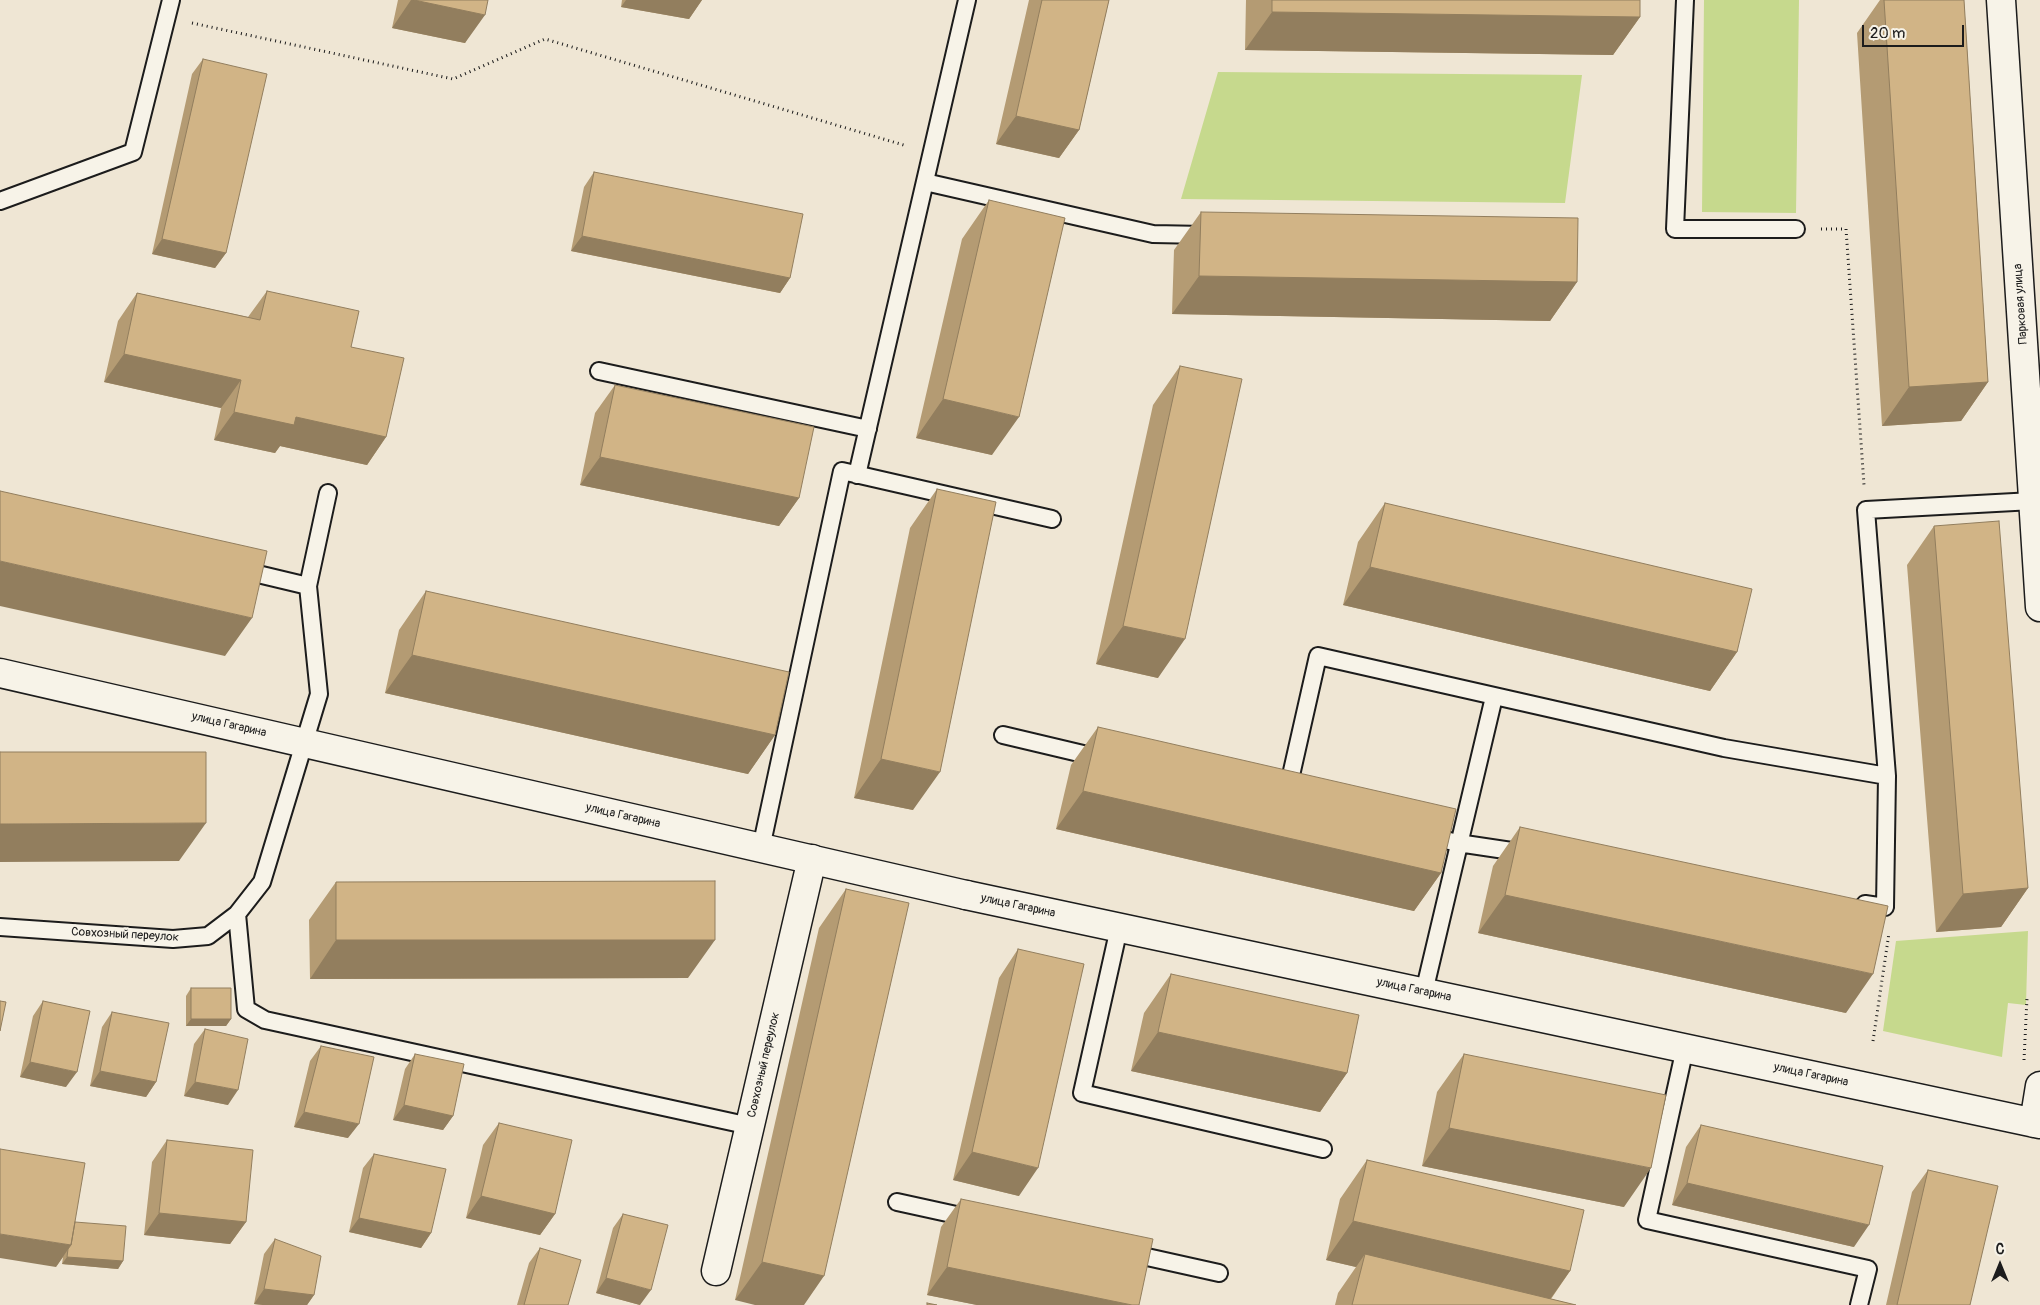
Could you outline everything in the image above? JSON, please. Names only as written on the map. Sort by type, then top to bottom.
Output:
[{"type":"street","name":"Парковая улица","points":[[2001,0],[2040,607]]},
{"type":"street","name":"улица Гагарина","points":[[0,674],[304,742],[966,895],[2037,1123]]},
{"type":"street","name":"Совхозный переулок","points":[[716,1272],[812,859]]},
{"type":"street","points":[[2037,1123],[2040,1086]]},
{"type":"lane","points":[[0,201],[133,152],[171,0]]},
{"type":"lane","points":[[857,474],[967,0]]},
{"type":"lane","points":[[1685,0],[1676,229],[1796,229]]},
{"type":"lane","points":[[925,182],[1154,234],[1223,235]]},
{"type":"lane","points":[[599,371],[868,429]]},
{"type":"lane","points":[[761,848],[842,471],[1052,519]]},
{"type":"lane","name":"Совхозный переулок","points":[[0,927],[173,939],[208,936],[237,914],[262,882],[319,694],[308,586],[328,493]]},
{"type":"lane","points":[[1846,902],[1885,907],[1888,776],[1866,510],[2033,500]]},
{"type":"lane","points":[[226,567],[308,586]]},
{"type":"lane","points":[[1285,802],[1318,656],[1724,748],[1888,776]]},
{"type":"lane","points":[[1424,992],[1494,697]]},
{"type":"lane","points":[[1003,734],[1114,761]]},
{"type":"lane","points":[[1410,832],[1458,843],[1546,856]]},
{"type":"lane","points":[[237,914],[246,1009],[265,1020],[750,1126]]},
{"type":"lane","points":[[1119,928],[1082,1093],[1323,1149]]},
{"type":"lane","points":[[1686,1048],[1647,1220],[1868,1269],[1859,1305]]},
{"type":"lane","points":[[897,1202],[981,1221]]},
{"type":"lane","points":[[1114,1250],[1219,1273]]},
{"type":"path","points":[[166,17],[453,79],[545,40],[932,153]]},
{"type":"path","points":[[1796,229],[1846,229],[1866,510]]},
{"type":"path","points":[[1873,1041],[1890,932],[1885,907]]},
{"type":"path","points":[[2023,1065],[2027,998]]},
{"type":"green space","points":[[1704,0],[1799,0],[1796,213],[1702,212]]},
{"type":"green space","points":[[1218,72],[1582,75],[1565,203],[1181,199]]},
{"type":"green space","points":[[2028,931],[2026,1005],[2008,1003],[2002,1057],[1883,1031],[1896,941]]},
{"type":"building","points":[[414,0],[488,0],[485,15]]},
{"type":"building","points":[[1042,0],[1109,0],[1079,130],[1016,116]]},
{"type":"building","points":[[1272,0],[1640,0],[1640,17],[1272,12]]},
{"type":"building","points":[[1884,0],[1964,0],[1988,382],[1909,387]]},
{"type":"building","points":[[203,59],[267,74],[226,253],[162,239]]},
{"type":"building","points":[[594,172],[803,214],[790,278],[582,236]]},
{"type":"building","points":[[989,200],[1065,218],[1019,417],[943,399]]},
{"type":"building","points":[[1201,212],[1578,218],[1577,282],[1199,276]]},
{"type":"building","points":[[267,291],[359,311],[351,347],[404,358],[386,437],[296,417],[294,425],[234,412],[241,380],[124,354],[137,293],[260,320]]},
{"type":"building","points":[[1180,366],[1242,379],[1185,639],[1123,626]]},
{"type":"building","points":[[615,385],[814,427],[799,498],[600,457]]},
{"type":"building","points":[[937,489],[996,502],[940,772],[881,759]]},
{"type":"building","points":[[0,491],[267,551],[252,618],[0,561]]},
{"type":"building","points":[[1385,503],[1752,589],[1737,652],[1370,567]]},
{"type":"building","points":[[1999,521],[2028,888],[1963,894],[1934,526]]},
{"type":"building","points":[[426,591],[789,672],[775,735],[412,655]]},
{"type":"building","points":[[1098,727],[1456,809],[1441,873],[1083,791]]},
{"type":"building","points":[[0,752],[206,752],[206,823],[0,824]]},
{"type":"building","points":[[1520,827],[1888,906],[1873,974],[1505,895]]},
{"type":"building","points":[[715,881],[715,940],[336,940],[336,882]]},
{"type":"building","points":[[846,889],[909,903],[824,1276],[762,1262]]},
{"type":"building","points":[[1018,949],[1084,964],[1038,1168],[972,1152]]},
{"type":"building","points":[[1171,974],[1359,1015],[1347,1073],[1158,1032]]},
{"type":"building","points":[[191,988],[231,988],[231,1019],[191,1019]]},
{"type":"building","points":[[0,1001],[6,1002],[0,1031]]},
{"type":"building","points":[[43,1001],[90,1011],[77,1072],[30,1062]]},
{"type":"building","points":[[112,1012],[169,1023],[156,1082],[100,1071]]},
{"type":"building","points":[[205,1029],[248,1039],[238,1090],[195,1082]]},
{"type":"building","points":[[321,1046],[374,1057],[359,1124],[304,1112]]},
{"type":"building","points":[[415,1054],[464,1064],[453,1116],[404,1105]]},
{"type":"building","points":[[1464,1054],[1666,1095],[1651,1168],[1449,1128]]},
{"type":"building","points":[[499,1123],[572,1140],[555,1214],[481,1196]]},
{"type":"building","points":[[1701,1125],[1883,1166],[1869,1225],[1687,1183]]},
{"type":"building","points":[[167,1140],[253,1150],[246,1222],[159,1213]]},
{"type":"building","points":[[0,1149],[85,1163],[71,1245],[0,1234]]},
{"type":"building","points":[[374,1154],[446,1169],[431,1233],[359,1218]]},
{"type":"building","points":[[1367,1160],[1584,1210],[1570,1271],[1353,1221]]},
{"type":"building","points":[[1928,1170],[1998,1186],[1970,1305],[1897,1305]]},
{"type":"building","points":[[961,1199],[1153,1239],[1139,1305],[947,1267]]},
{"type":"building","points":[[623,1214],[668,1225],[651,1290],[606,1278]]},
{"type":"building","points":[[75,1222],[126,1226],[123,1261],[67,1257]]},
{"type":"building","points":[[275,1239],[321,1256],[314,1295],[264,1289]]},
{"type":"building","points":[[540,1248],[581,1260],[568,1305],[524,1305]]},
{"type":"building","points":[[1365,1254],[1576,1305],[1352,1305]]}]
